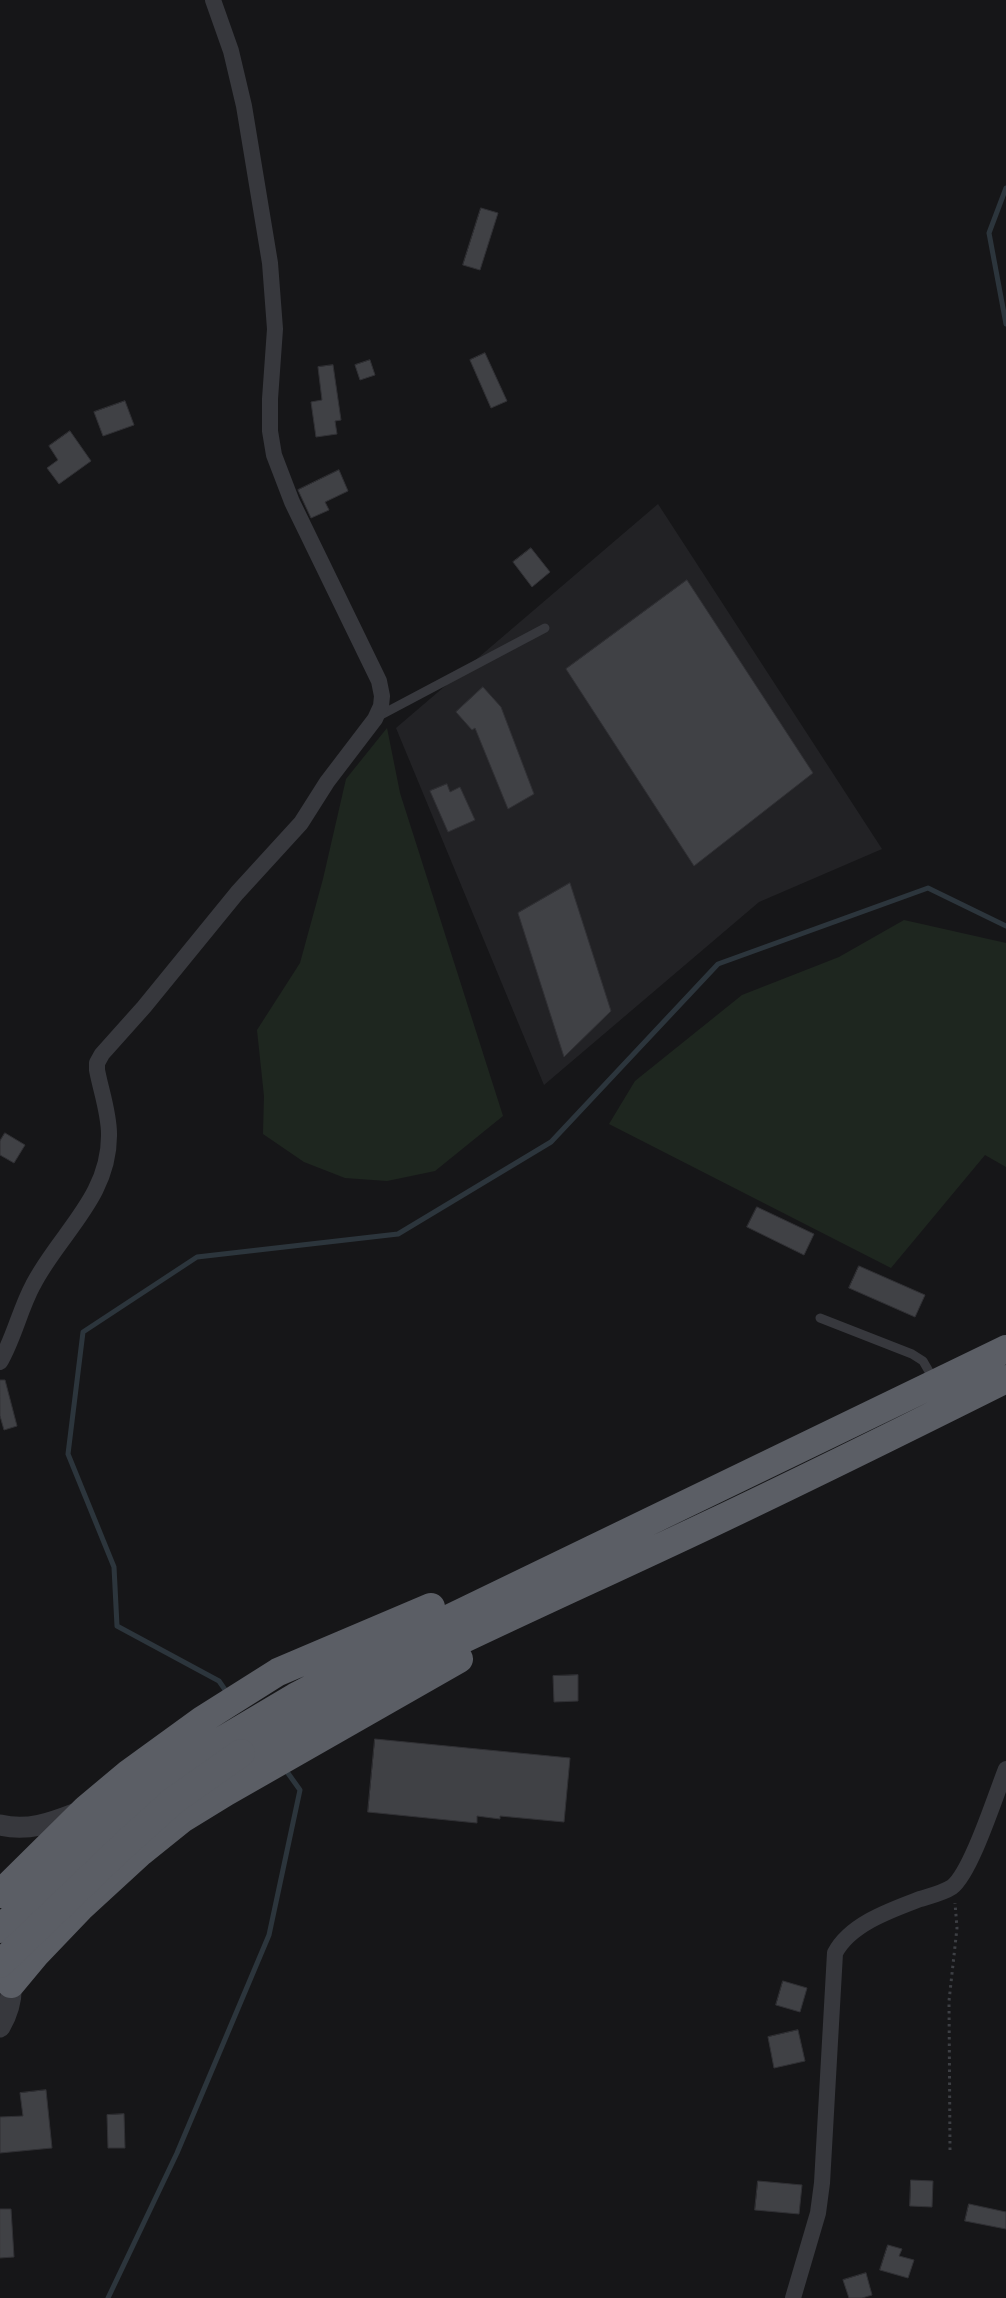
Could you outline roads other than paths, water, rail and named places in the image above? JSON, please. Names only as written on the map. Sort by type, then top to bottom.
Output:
[{"type":"highway","points":[[5,1974],[122,1846],[173,1801],[304,1705],[352,1666],[535,1575],[698,1500],[1006,1349]]},
{"type":"highway","points":[[0,1929],[136,1798],[177,1767],[304,1705],[414,1661],[754,1503],[1006,1379]]},
{"type":"highway","points":[[0,1894],[86,1809],[129,1773],[202,1720],[278,1672],[475,1589],[535,1575]]},
{"type":"highway","points":[[5,1974],[42,1946],[80,1908],[160,1835],[203,1805],[431,1674],[516,1629],[540,1614],[574,1587]]},
{"type":"street","points":[[0,1362],[33,1284],[51,1256],[72,1230],[100,1179],[108,1154],[109,1133],[97,1070],[97,1063],[102,1054],[144,1007],[238,893],[301,823],[327,782],[375,718],[381,701],[378,681],[292,502],[274,455],[270,431],[270,399],[275,329],[270,263],[244,106],[231,51],[213,0]]},
{"type":"street","points":[[793,2298],[816,2221],[822,2183],[835,1953],[850,1934],[870,1922],[896,1908],[951,1888],[966,1866],[1006,1769]]},
{"type":"street","points":[[0,1826],[29,1828],[41,1826],[86,1809]]},
{"type":"street","points":[[0,1948],[7,1962],[5,1974],[8,2013],[0,2027]]},
{"type":"lane","points":[[375,718],[545,628]]},
{"type":"lane","points":[[820,1318],[912,1354],[923,1361],[936,1384]]},
{"type":"waterway","points":[[1006,188],[989,233],[1006,324]]},
{"type":"waterway","points":[[228,1694],[219,1681],[117,1626],[114,1567],[68,1454],[83,1332],[197,1257],[398,1234],[551,1142],[718,964],[928,888],[1006,926]]},
{"type":"waterway","points":[[108,2298],[177,2153],[269,1935],[300,1790],[285,1769]]}]
